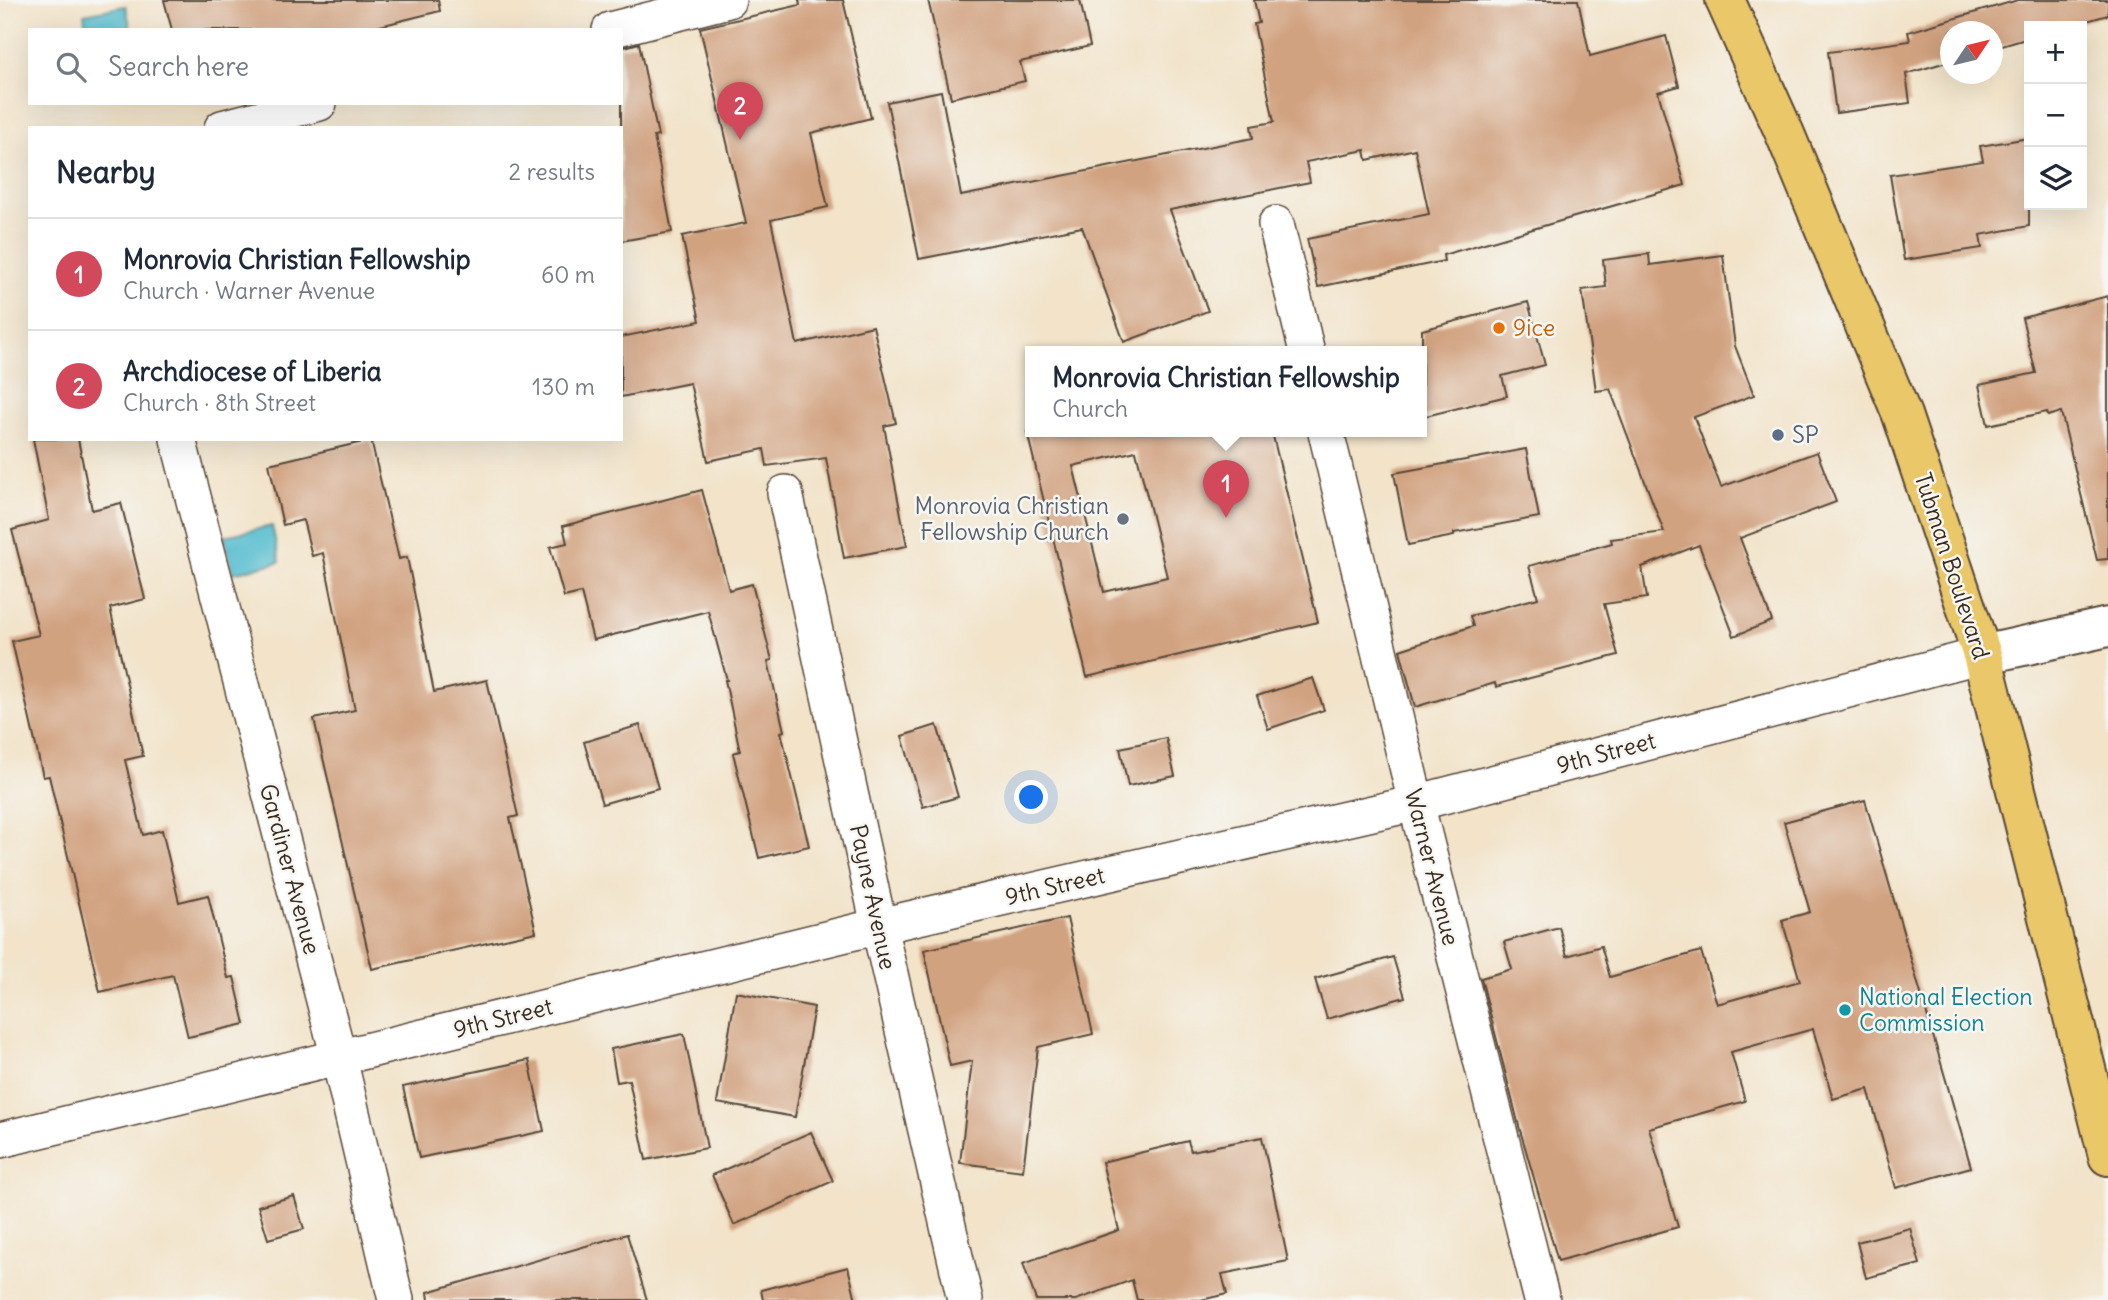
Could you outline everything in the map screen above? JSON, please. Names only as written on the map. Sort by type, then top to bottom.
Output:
[{"type":"highway","name":"Tubman Boulevard","points":[[1725,0],[1902,415],[1982,655],[2108,1156]]},
{"type":"street","points":[[618,28],[728,0]]},
{"type":"street","points":[[230,126],[311,105]]},
{"type":"street","points":[[1276,224],[1306,346]]},
{"type":"street","name":"Warner Avenue","points":[[1327,437],[1416,803],[1542,1300]]},
{"type":"street","name":"Gardiner Avenue","points":[[179,441],[339,1058],[396,1300]]},
{"type":"street","name":"Payne Avenue","points":[[785,493],[879,926],[965,1300]]},
{"type":"street","name":"9th Street","points":[[0,1140],[879,926],[1416,803],[1982,655],[2108,627]]},
{"type":"water","points":[[126,6],[131,28],[86,28],[84,14]]},
{"type":"water","points":[[272,526],[280,562],[233,573],[224,536]]},
{"type":"building","points":[[164,0],[438,0],[440,11],[372,28],[171,28]]},
{"type":"building","points":[[799,0],[843,0],[871,118],[811,133],[828,207],[771,220],[797,344],[873,326],[896,423],[884,426],[907,546],[844,558],[826,458],[767,466],[764,449],[708,461],[690,383],[623,397],[623,337],[700,321],[682,236],[746,223],[700,28],[800,5]]},
{"type":"building","points":[[928,0],[1080,0],[1090,46],[1020,62],[1025,81],[951,98]]},
{"type":"building","points":[[1254,0],[1578,0],[1590,56],[1666,36],[1679,86],[1658,92],[1685,185],[1443,255],[1444,261],[1318,287],[1307,239],[1429,214],[1415,149],[1367,160],[1365,150],[1306,162],[1310,182],[1170,210],[1208,311],[1124,342],[1082,227],[919,259],[887,102],[941,91],[961,196],[1253,138],[1251,126],[1274,122],[1254,24],[1259,23]]},
{"type":"building","points":[[2018,0],[2108,0],[2108,15],[2087,21],[2024,21],[2024,39],[2003,46],[2003,21],[1946,21]]},
{"type":"building","points":[[1940,23],[1940,64],[1906,74],[1910,103],[1836,113],[1828,52],[1910,41],[1908,32]]},
{"type":"building","points":[[639,43],[658,136],[654,137],[672,232],[623,241],[621,105],[623,47]]},
{"type":"building","points":[[2024,139],[2024,210],[2029,210],[2029,226],[1980,235],[1982,248],[1904,260],[1890,175],[1983,161],[1980,146]]},
{"type":"building","points":[[1649,254],[1650,265],[1723,255],[1735,346],[1754,395],[1694,417],[1721,487],[1817,452],[1836,502],[1740,538],[1772,621],[1734,636],[1699,545],[1642,567],[1647,598],[1604,604],[1618,655],[1496,687],[1495,683],[1415,707],[1400,650],[1473,626],[1470,616],[1538,598],[1529,566],[1612,543],[1611,539],[1664,532],[1610,389],[1596,391],[1582,290],[1606,287],[1603,260]]},
{"type":"building","points":[[2108,296],[2108,559],[2097,560],[2061,412],[2048,416],[2047,412],[1988,425],[1979,385],[2036,373],[2022,318]]},
{"type":"building","points":[[1528,302],[1545,365],[1502,376],[1507,396],[1427,416],[1427,346],[1422,346],[1422,330]]},
{"type":"building","points":[[1028,437],[1273,437],[1318,622],[1087,677]],"holes":[[[1136,451],[1167,577],[1104,592],[1073,466]]]},
{"type":"building","points":[[33,441],[78,441],[92,510],[121,503],[145,599],[110,608],[143,756],[125,760],[143,835],[162,830],[179,902],[208,895],[228,978],[234,977],[245,1024],[188,1037],[173,975],[100,992],[49,776],[43,777],[12,641],[39,635],[12,530],[49,520]]},
{"type":"building","points":[[371,441],[399,559],[407,557],[434,692],[487,680],[518,816],[510,818],[536,932],[372,969],[314,719],[355,710],[323,553],[312,556],[303,520],[283,525],[269,464]]},
{"type":"building","points":[[1526,449],[1539,517],[1454,533],[1454,536],[1408,545],[1394,473]]},
{"type":"building","points":[[702,490],[729,590],[752,584],[772,660],[768,661],[784,731],[781,732],[809,846],[759,858],[733,753],[740,751],[727,680],[708,611],[593,640],[581,593],[564,597],[550,547],[567,543],[563,526]]},
{"type":"building","points":[[1313,678],[1324,710],[1268,729],[1257,696]]},
{"type":"building","points":[[640,725],[658,788],[602,804],[584,742]]},
{"type":"building","points":[[937,725],[958,797],[923,807],[902,736]]},
{"type":"building","points":[[1166,738],[1175,776],[1128,786],[1120,748]]},
{"type":"building","points":[[1865,800],[1971,1167],[1896,1188],[1868,1089],[1833,1099],[1813,1029],[1731,1052],[1745,1101],[1649,1128],[1678,1227],[1558,1261],[1520,1130],[1481,978],[1512,969],[1504,942],[1559,927],[1567,956],[1601,946],[1610,977],[1701,951],[1717,1004],[1800,981],[1782,920],[1810,912],[1784,822]]},
{"type":"building","points":[[1067,918],[1093,1034],[1038,1047],[1023,1171],[960,1163],[972,1061],[950,1066],[924,950]]},
{"type":"building","points":[[1393,957],[1405,997],[1327,1019],[1315,979]]},
{"type":"building","points":[[736,992],[814,1007],[795,1117],[717,1103]]},
{"type":"building","points":[[684,1034],[707,1148],[646,1160],[629,1080],[617,1082],[611,1049]]},
{"type":"building","points":[[529,1060],[544,1131],[419,1158],[403,1087]]},
{"type":"building","points":[[811,1132],[833,1181],[734,1225],[712,1175]]},
{"type":"building","points":[[1262,1137],[1288,1261],[1222,1274],[1227,1294],[1201,1300],[1137,1300],[1132,1280],[1076,1300],[1036,1300],[1023,1263],[1119,1230],[1102,1162],[1188,1141],[1191,1151]]},
{"type":"building","points":[[294,1196],[304,1229],[268,1239],[258,1206]]},
{"type":"building","points":[[1910,1228],[1920,1264],[1866,1278],[1857,1242]]},
{"type":"building","points":[[627,1234],[647,1300],[429,1300],[428,1292]]},
{"type":"building","points":[[848,1267],[856,1300],[763,1300],[761,1290]]},
{"type":"place","name":"Archdiocese of Liberia","points":[[740,140]]},
{"type":"place","name":"9ice","points":[[1499,328]]},
{"type":"place","name":"SP","points":[[1778,435]]},
{"type":"place","name":"Monrovia Christian Fellowship","points":[[1226,518]]},
{"type":"place","name":"Monrovia Christian Fellowship Church","points":[[1123,519]]},
{"type":"place","name":"National Election Commission","points":[[1845,1010]]}]
